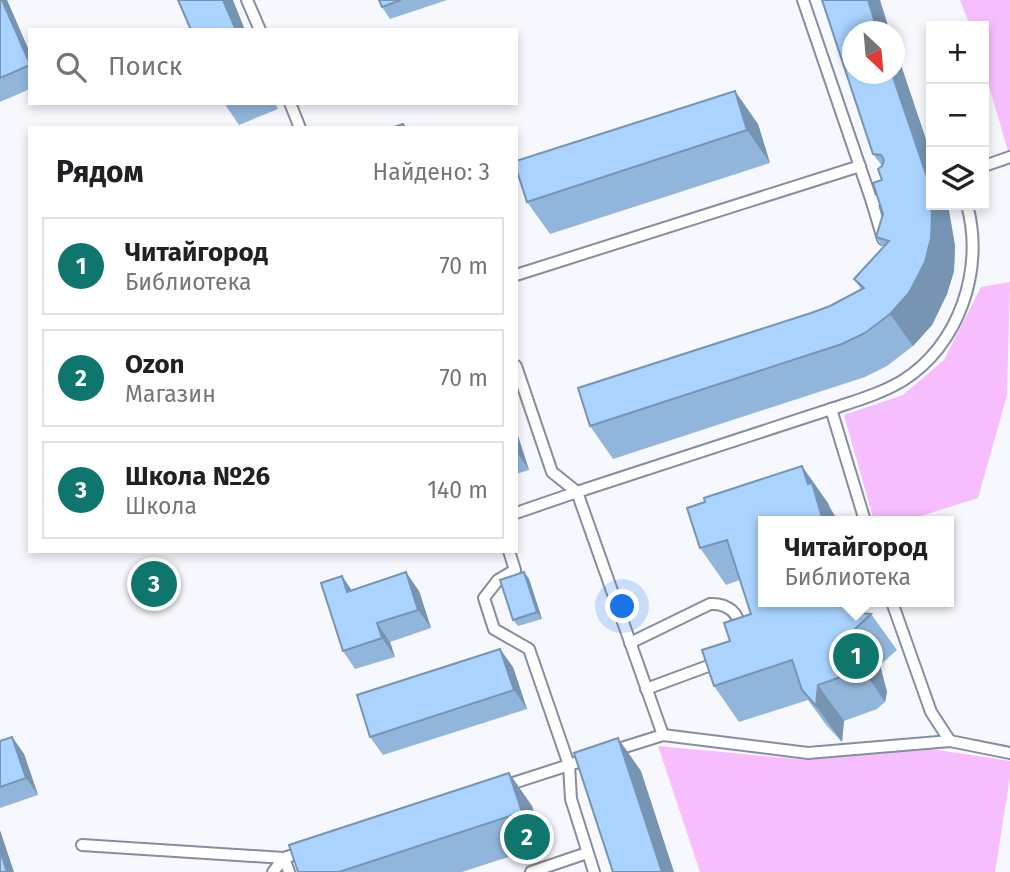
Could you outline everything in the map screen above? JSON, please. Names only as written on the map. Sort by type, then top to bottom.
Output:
[{"type":"lane","points":[[247,0],[259,28]]},
{"type":"lane","points":[[803,0],[883,235],[883,248]]},
{"type":"lane","points":[[291,105],[299,126]]},
{"type":"lane","points":[[989,164],[1010,157]]},
{"type":"lane","points":[[518,274],[860,166]]},
{"type":"lane","points":[[872,202],[899,194]]},
{"type":"lane","points":[[518,512],[886,390],[911,375],[936,353],[960,310],[970,279],[974,251],[968,210]]},
{"type":"lane","points":[[518,372],[552,472],[577,492],[663,735]]},
{"type":"lane","points":[[831,409],[863,516]]},
{"type":"lane","points":[[510,553],[515,570],[498,580],[484,598],[494,629],[529,649],[569,765],[570,799],[594,872]]},
{"type":"lane","points":[[630,643],[710,604],[721,604],[730,609],[740,622],[742,633],[736,648],[724,660],[646,689]]},
{"type":"lane","points":[[894,607],[931,712],[950,741]]},
{"type":"lane","points":[[490,790],[663,735],[808,752],[950,741],[1010,753]]},
{"type":"lane","points":[[82,845],[284,858],[320,846]]},
{"type":"lane","points":[[531,872],[587,853]]},
{"type":"lane","points":[[273,872],[284,858]]},
{"type":"lane","points":[[284,858],[289,872]]},
{"type":"shaded area","points":[[960,0],[1010,0],[1010,158],[989,86],[989,21],[968,21]]},
{"type":"shaded area","points":[[1010,282],[1007,395],[978,498],[921,516],[873,516],[844,415],[903,395],[944,360],[981,287]]},
{"type":"shaded area","points":[[658,746],[806,760],[931,749],[1010,761],[1010,777],[995,872],[700,872]]},
{"type":"building","points":[[0,0],[2,0],[28,66],[0,78]]},
{"type":"building","points":[[178,0],[223,0],[235,28],[190,28]]},
{"type":"building","points":[[379,0],[401,0],[382,7]]},
{"type":"building","points":[[822,0],[868,0],[875,21],[842,21],[842,60]]},
{"type":"building","points":[[850,84],[895,84],[926,174],[926,210],[931,210],[932,214],[931,238],[925,262],[909,293],[890,314],[865,333],[842,344],[590,426],[578,388],[811,313],[864,288],[854,279],[889,241],[876,237],[883,214],[873,183],[882,180],[878,169],[884,160],[881,155],[873,154]]},
{"type":"building","points":[[735,91],[747,130],[527,202],[518,174],[518,160]]},
{"type":"building","points":[[802,466],[808,484],[812,483],[822,516],[758,516],[758,607],[848,607],[849,612],[871,614],[855,629],[862,656],[860,665],[852,673],[818,685],[816,706],[802,690],[792,660],[714,686],[702,650],[730,641],[724,623],[751,614],[727,540],[700,548],[687,508],[705,502],[704,498]]},
{"type":"building","points":[[406,572],[418,610],[377,623],[382,638],[343,651],[321,583],[342,576],[347,592]]},
{"type":"building","points":[[524,572],[537,612],[513,620],[500,580]]},
{"type":"building","points":[[500,649],[514,690],[370,737],[357,695]]},
{"type":"building","points":[[12,737],[26,778],[0,787],[0,741]]},
{"type":"building","points":[[618,738],[662,872],[613,872],[574,753]]},
{"type":"building","points":[[509,773],[522,812],[339,872],[298,872],[289,845]]},
{"type":"building","points":[[0,850],[7,872],[0,872]]},
{"type":"place","name":"Школа №26","points":[[154,584]]},
{"type":"place","name":"Читайгород","points":[[856,656]]},
{"type":"place","name":"Ozon","points":[[527,837]]}]
